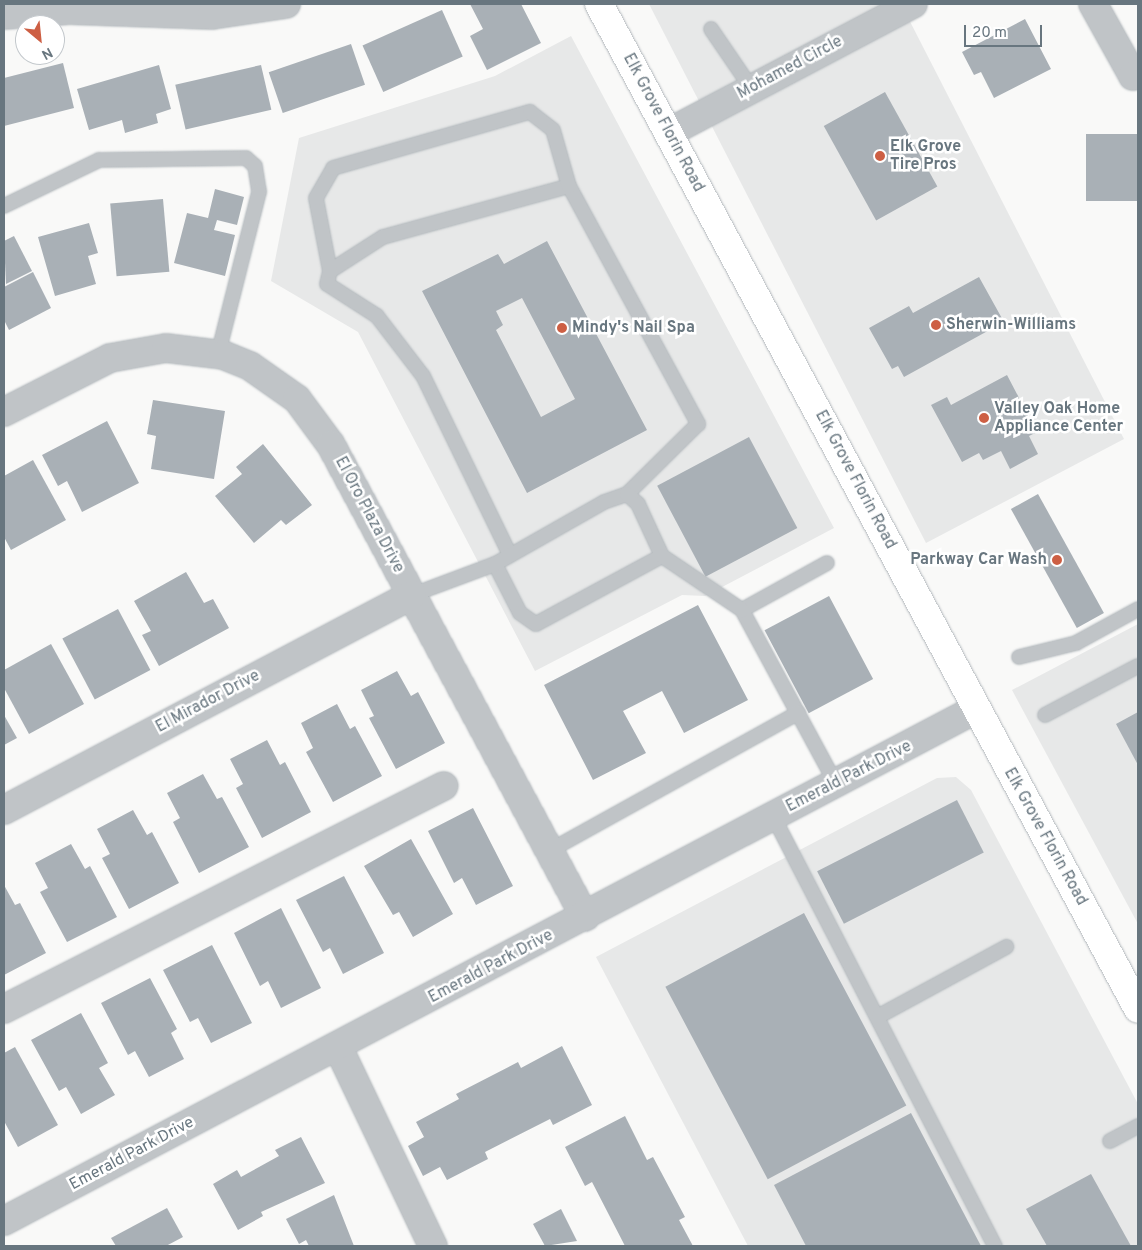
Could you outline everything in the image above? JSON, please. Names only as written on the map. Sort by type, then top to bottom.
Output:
[{"type":"main road","name":"Elk Grove Florin Road","points":[[599,4],[1138,1009]]},
{"type":"street","points":[[4,15],[41,11],[156,16],[286,4]]},
{"type":"street","points":[[1094,4],[1133,76],[1138,73]]},
{"type":"street","name":"Mohamed Circle","points":[[668,133],[901,7]]},
{"type":"street","name":"El Oro Plaza Drive","points":[[4,412],[110,358],[166,348],[218,354],[274,381],[316,421],[585,917]]},
{"type":"street","name":"El Mirador Drive","points":[[4,810],[412,595]]},
{"type":"street","name":"Emerald Park Drive","points":[[4,1221],[585,917],[773,816],[837,786],[976,709]]},
{"type":"street","points":[[4,1009],[444,786]]},
{"type":"street","points":[[338,1046],[433,1246]]},
{"type":"lane","points":[[711,29],[752,89]]},
{"type":"lane","points":[[412,595],[495,564],[604,502],[627,494],[698,424],[569,186],[553,130],[530,112],[333,168],[316,198],[330,271],[327,284],[378,316],[423,376],[510,555]]},
{"type":"lane","points":[[4,206],[99,160],[246,158],[255,166],[259,192],[218,354]]},
{"type":"lane","points":[[330,271],[384,236],[569,186]]},
{"type":"lane","points":[[627,494],[638,504],[662,556],[742,610],[837,786]]},
{"type":"lane","points":[[495,564],[520,613],[536,624],[662,556]]},
{"type":"lane","points":[[742,610],[827,563]]},
{"type":"lane","points":[[1019,657],[1076,643],[1138,608]]},
{"type":"lane","points":[[1045,715],[1138,666]]},
{"type":"lane","points":[[549,851],[798,713]]},
{"type":"lane","points":[[773,816],[879,1016],[995,1246]]},
{"type":"lane","points":[[879,1016],[1006,947]]},
{"type":"lane","points":[[1110,1141],[1138,1126]]},
{"type":"shaded area","points":[[649,4],[901,4],[1124,439],[926,543]]},
{"type":"shaded area","points":[[571,36],[834,528],[705,596],[682,595],[535,671],[358,332],[271,281],[299,138],[495,76]]},
{"type":"shaded area","points":[[1138,624],[1138,924],[1012,690]]},
{"type":"shaded area","points":[[956,777],[971,790],[1138,1104],[1138,1246],[748,1246],[596,957],[937,778]]},
{"type":"building","points":[[470,4],[521,4],[541,43],[487,70],[470,36],[483,29]]},
{"type":"building","points":[[442,10],[463,57],[383,92],[363,45]]},
{"type":"building","points":[[1025,19],[1051,69],[994,98],[981,72],[974,75],[962,52]]},
{"type":"building","points":[[351,44],[365,85],[283,113],[269,72]]},
{"type":"building","points":[[55,65],[63,65],[74,108],[4,126],[4,78]]},
{"type":"building","points":[[159,65],[171,109],[156,114],[158,123],[125,133],[122,120],[89,130],[77,89]]},
{"type":"building","points":[[261,65],[271,110],[186,130],[175,85]]},
{"type":"building","name":"Elk Grove Tire Pros","points":[[885,92],[937,186],[876,220],[824,126]]},
{"type":"building","points":[[1086,134],[1138,134],[1138,201],[1086,201]]},
{"type":"building","points":[[215,189],[244,197],[237,225],[217,220],[214,230],[235,235],[225,276],[174,263],[187,213],[208,218]]},
{"type":"building","points":[[163,199],[169,272],[117,276],[110,204]]},
{"type":"building","points":[[89,223],[98,253],[88,256],[96,284],[55,296],[38,237]]},
{"type":"building","points":[[14,236],[32,271],[6,284],[4,241]]},
{"type":"building","points":[[547,241],[647,430],[527,493],[422,291],[498,254],[504,264]],"holes":[[[522,298],[575,399],[541,417],[496,330],[503,325],[496,311]]]},
{"type":"building","points":[[33,272],[51,308],[9,330],[4,320],[4,287]]},
{"type":"building","name":"Sherwin-Williams","points":[[979,277],[1004,322],[904,377],[898,366],[892,369],[869,328],[909,306],[913,313]]},
{"type":"building","name":"Valley Oak Home Appliance Center","points":[[1007,375],[1037,432],[1029,436],[1038,454],[1010,469],[1001,451],[983,460],[979,453],[962,462],[931,405],[947,397],[951,405]]},
{"type":"building","points":[[153,400],[225,411],[214,479],[151,469],[156,436],[147,434]]},
{"type":"building","points":[[107,421],[139,483],[82,512],[67,481],[58,486],[42,455]]},
{"type":"building","points":[[749,437],[797,528],[706,577],[657,486]]},
{"type":"building","points":[[263,444],[312,505],[286,525],[281,520],[254,543],[215,496],[242,474],[236,467]]},
{"type":"building","points":[[33,460],[66,520],[11,550],[4,537],[4,476]]},
{"type":"building","name":"Parkway Car Wash","points":[[1038,494],[1104,613],[1077,628],[1011,509]]},
{"type":"building","points":[[186,572],[204,603],[213,599],[229,628],[159,666],[142,635],[151,631],[134,601]]},
{"type":"building","points":[[829,596],[873,679],[809,713],[765,630]]},
{"type":"building","points":[[698,605],[748,700],[684,733],[662,691],[623,711],[646,753],[593,780],[544,685]]},
{"type":"building","points":[[118,609],[150,670],[95,700],[62,639]]},
{"type":"building","points":[[51,644],[84,704],[29,734],[4,688],[4,670]]},
{"type":"building","points":[[397,671],[411,696],[418,692],[445,743],[396,769],[369,718],[374,716],[361,690]]},
{"type":"building","points":[[337,704],[350,729],[355,726],[382,776],[333,802],[306,752],[313,748],[301,723]]},
{"type":"building","points":[[1138,712],[1138,765],[1116,724]]},
{"type":"building","points":[[4,715],[17,738],[4,745]]},
{"type":"building","points":[[267,740],[280,765],[285,762],[311,812],[262,838],[236,788],[243,784],[230,759]]},
{"type":"building","points":[[203,774],[217,799],[222,797],[249,847],[199,873],[173,822],[180,818],[167,793]]},
{"type":"building","points":[[957,800],[984,853],[844,924],[817,871]]},
{"type":"building","points":[[473,808],[513,886],[476,905],[462,878],[454,883],[428,831]]},
{"type":"building","points":[[133,810],[147,835],[152,832],[179,883],[129,909],[102,858],[110,854],[97,829]]},
{"type":"building","points":[[411,839],[453,914],[413,937],[399,912],[393,915],[364,866]]},
{"type":"building","points":[[71,844],[85,869],[90,866],[117,917],[67,942],[40,892],[48,888],[35,863]]},
{"type":"building","points":[[344,876],[384,953],[343,974],[330,948],[323,952],[296,900]]},
{"type":"building","points":[[4,885],[15,905],[20,903],[46,953],[4,975]]},
{"type":"building","points":[[281,908],[321,988],[281,1008],[268,981],[260,986],[234,933]]},
{"type":"building","points":[[804,913],[906,1105],[768,1179],[665,987]]},
{"type":"building","points":[[212,945],[252,1023],[211,1043],[198,1018],[190,1022],[163,970]]},
{"type":"building","points":[[150,978],[177,1029],[171,1033],[184,1059],[149,1077],[135,1051],[128,1055],[101,1003]]},
{"type":"building","points":[[81,1013],[108,1063],[99,1068],[115,1095],[81,1114],[66,1087],[59,1091],[31,1040]]},
{"type":"building","points":[[562,1046],[592,1105],[553,1125],[550,1119],[485,1152],[488,1159],[447,1180],[440,1167],[423,1176],[408,1146],[424,1137],[416,1122],[459,1099],[456,1094],[518,1062],[521,1068]]},
{"type":"building","points":[[15,1047],[58,1125],[18,1147],[4,1121],[4,1053]]},
{"type":"building","points":[[911,1113],[981,1246],[806,1246],[774,1185]]},
{"type":"building","points":[[625,1116],[647,1160],[653,1157],[685,1217],[679,1220],[693,1246],[625,1246],[592,1182],[585,1186],[565,1147]]},
{"type":"building","points":[[301,1137],[325,1183],[261,1212],[263,1216],[238,1230],[213,1184],[237,1170],[241,1177],[279,1156],[275,1150]]},
{"type":"building","points":[[1091,1174],[1131,1246],[1047,1246],[1026,1209]]},
{"type":"building","points":[[334,1195],[354,1246],[309,1246],[306,1240],[299,1244],[286,1219]]},
{"type":"building","points":[[167,1208],[183,1237],[166,1246],[116,1246],[111,1238]]},
{"type":"building","points":[[561,1209],[577,1241],[545,1246],[533,1224]]},
{"type":"place","name":"Elk Grove Tire Pros","points":[[880,156]]},
{"type":"place","name":"Sherwin-Williams","points":[[936,325]]},
{"type":"place","name":"Mindy's Nail Spa","points":[[562,328]]},
{"type":"place","name":"Valley Oak Home Appliance Center","points":[[984,418]]},
{"type":"place","name":"Parkway Car Wash","points":[[1057,560]]}]
